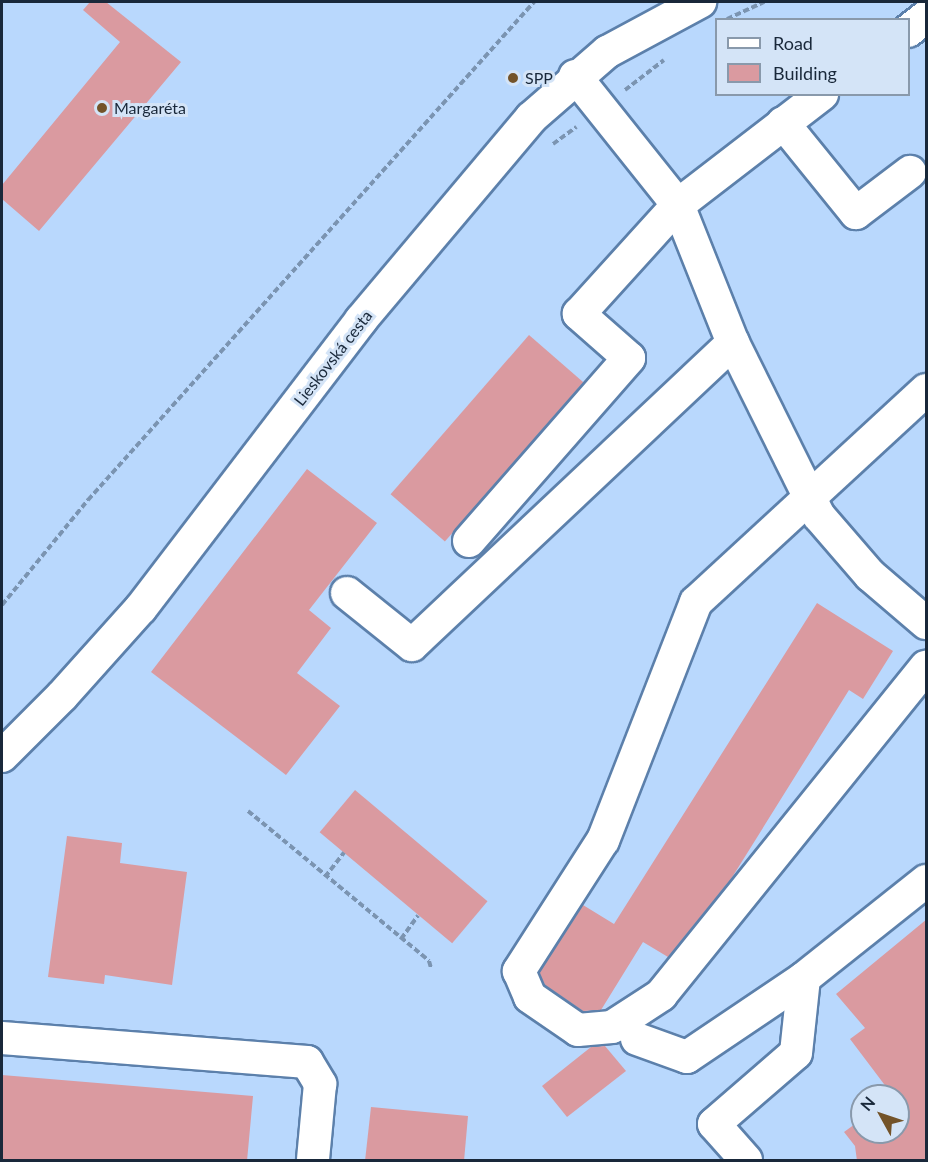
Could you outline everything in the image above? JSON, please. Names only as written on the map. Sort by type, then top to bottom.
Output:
[{"type":"street","name":"Lieskovská cesta","points":[[2,756],[62,696],[141,608],[361,320],[498,154],[575,76],[649,26],[700,2]]},
{"type":"street","points":[[910,30],[927,17]]},
{"type":"street","points":[[575,76],[678,205],[733,343],[819,516],[870,575],[927,623]]},
{"type":"street","points":[[469,541],[629,358],[579,314],[678,205],[819,96]]},
{"type":"street","points":[[783,123],[856,213],[910,172]]},
{"type":"street","points":[[347,593],[412,645],[733,343]]},
{"type":"street","points":[[927,390],[696,602],[603,840],[519,971],[530,997],[578,1030],[612,1027],[661,995],[927,667]]},
{"type":"street","points":[[637,1039],[687,1057],[804,978],[927,881]]},
{"type":"street","points":[[746,1161],[714,1124],[796,1053],[804,978]]},
{"type":"street","points":[[2,1038],[306,1062],[320,1084],[313,1161]]},
{"type":"path","points":[[2,605],[88,500],[534,2]]},
{"type":"path","points":[[730,18],[764,2]]},
{"type":"path","points":[[248,811],[429,961],[430,968]]},
{"type":"path","points":[[325,877],[344,853]]},
{"type":"path","points":[[401,939],[418,916]]},
{"type":"building","name":"Margaréta","points":[[90,2],[106,2],[181,62],[39,231],[2,199],[2,185],[120,42],[83,10]]},
{"type":"building","points":[[529,335],[583,382],[445,541],[391,494]]},
{"type":"building","points":[[307,469],[377,523],[309,610],[331,628],[297,673],[340,706],[286,775],[151,672]]},
{"type":"building","points":[[817,603],[893,651],[863,699],[849,690],[731,879],[668,957],[643,942],[601,1010],[583,1011],[545,985],[539,973],[583,905],[614,924]]},
{"type":"building","points":[[355,790],[488,901],[452,943],[320,832]]},
{"type":"building","points":[[67,836],[122,843],[120,863],[187,872],[172,985],[105,975],[104,984],[48,977]]},
{"type":"building","points":[[927,919],[927,1161],[857,1161],[853,1144],[910,1144],[910,1084],[884,1084],[850,1039],[865,1028],[836,994]]},
{"type":"building","points":[[605,1046],[626,1071],[567,1117],[542,1086],[591,1047]]},
{"type":"building","points":[[2,1075],[253,1096],[247,1161],[2,1161]]},
{"type":"building","points":[[371,1107],[468,1116],[464,1161],[365,1161]]},
{"type":"building","points":[[850,1128],[850,1140],[844,1132]]},
{"type":"place","name":"SPP","points":[[513,78]]},
{"type":"place","name":"Margaréta","points":[[102,108]]}]
